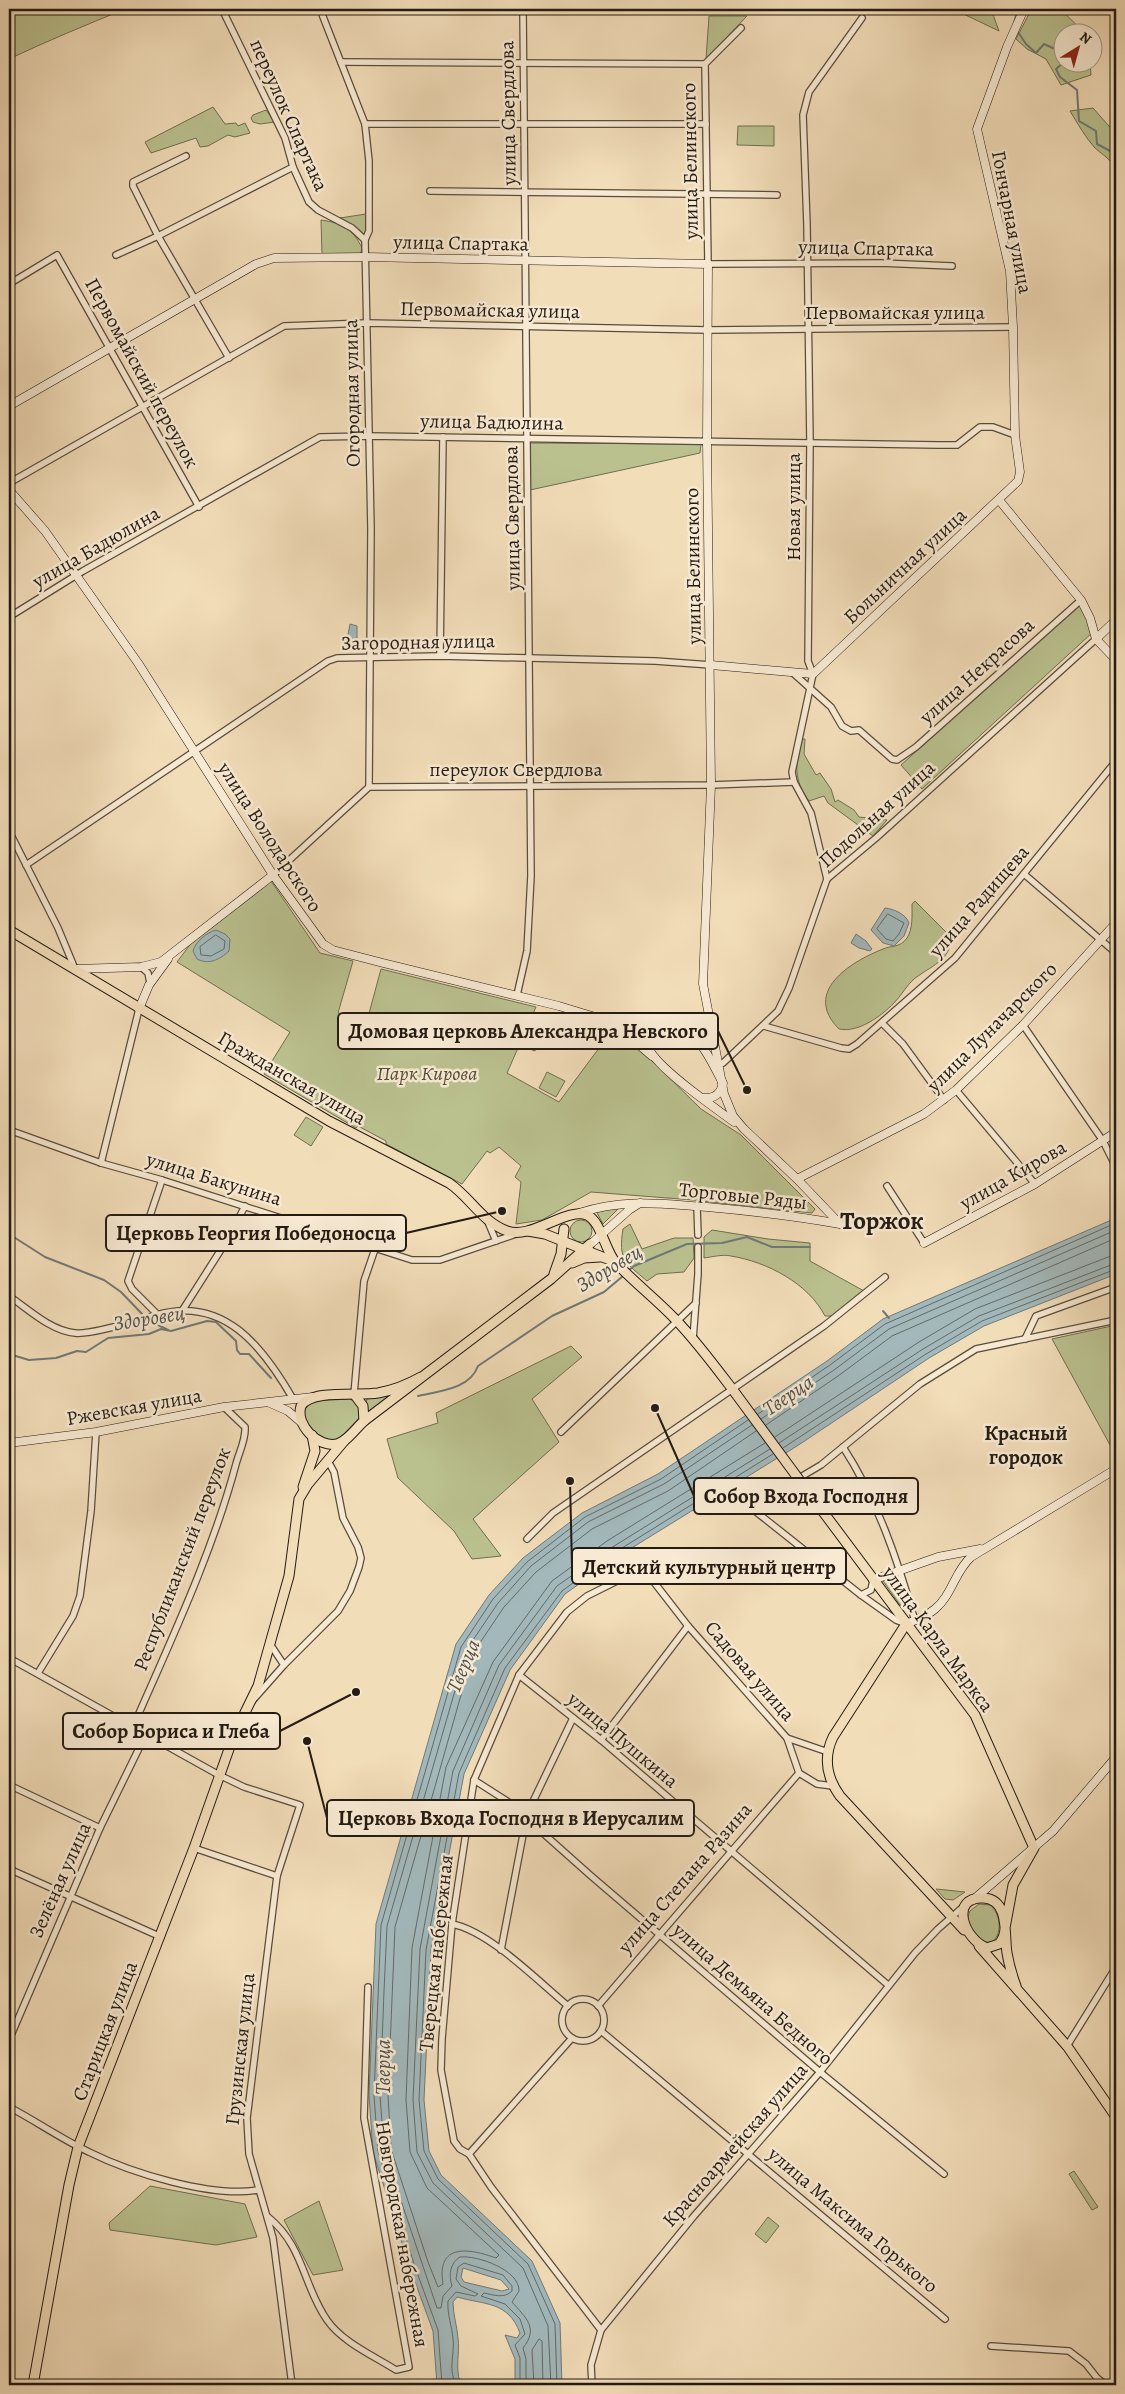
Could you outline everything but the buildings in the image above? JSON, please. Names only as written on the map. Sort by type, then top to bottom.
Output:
[{"type":"main road","name":"Гражданская улица","points":[[9,930],[329,1121],[449,1183],[464,1195],[487,1220],[502,1229],[521,1233],[541,1233],[563,1241],[584,1245],[617,1264]]},
{"type":"main road","points":[[551,1279],[559,1263],[567,1221],[575,1215]]},
{"type":"main road","points":[[521,1233],[575,1215],[588,1216],[596,1225],[606,1247],[617,1264],[678,1321],[734,1392]]},
{"type":"main road","points":[[421,1377],[392,1390],[313,1397],[306,1400],[301,1406],[300,1417],[312,1435],[327,1444],[336,1444],[345,1440],[364,1420],[551,1279],[597,1234],[596,1225]]},
{"type":"main road","points":[[564,1229],[567,1239],[584,1245]]},
{"type":"main road","points":[[565,1267],[584,1258],[605,1258]]},
{"type":"main road","name":"улица Карла Маркса","points":[[734,1392],[873,1580],[911,1622],[976,1718],[1034,1848]]},
{"type":"main road","points":[[354,1394],[364,1406],[364,1420]]},
{"type":"main road","points":[[299,1499],[315,1451],[312,1435]]},
{"type":"main road","name":"Старицкая улица","points":[[33,2385],[69,2184],[78,2147],[161,1938],[234,1735],[252,1702],[289,1576],[299,1499],[308,1484],[345,1440]]},
{"type":"main road","points":[[911,1622],[835,1733],[828,1752],[828,1767],[833,1786],[840,1796],[1016,1986],[1067,2046],[1116,2116]]},
{"type":"main road","points":[[1016,1986],[1008,1960],[1005,1928],[1002,1911],[996,1903],[984,1898],[970,1902],[964,1910],[962,1918],[971,1937],[985,1947],[993,1948],[1001,1941],[1005,1928],[1012,1889],[1034,1848]]},
{"type":"street","name":"переулок Спартака","points":[[222,9],[286,138],[293,167],[309,202],[318,210],[352,228],[365,240]]},
{"type":"street","name":"Огородная улица","points":[[320,9],[365,124],[369,161],[370,231],[365,240],[369,436],[369,787]]},
{"type":"street","name":"улица Свердлова","points":[[517,995],[527,951],[530,916],[523,9]]},
{"type":"street","name":"Гончарная улица","points":[[1018,481],[1020,467],[1015,436],[1014,327],[1010,271],[977,129],[1024,9]]},
{"type":"street","name":"Новая улица","points":[[813,674],[808,661],[810,443],[804,106],[809,92],[862,18]]},
{"type":"street","points":[[341,62],[705,64],[741,28]]},
{"type":"street","name":"улица Белинского","points":[[705,64],[711,785],[703,977],[717,1066],[730,1110],[744,1129]]},
{"type":"street","points":[[365,124],[706,124]]},
{"type":"street","points":[[186,156],[133,182],[133,186],[158,236],[229,358]]},
{"type":"street","points":[[116,255],[158,236],[293,167]]},
{"type":"street","points":[[430,191],[777,195]]},
{"type":"street","name":"Первомайский переулок","points":[[9,284],[57,255],[199,507]]},
{"type":"street","name":"улица Спартака","points":[[9,406],[194,299],[256,264],[271,258],[366,257],[708,264],[808,263],[952,266]]},
{"type":"street","name":"Первомайская улица","points":[[9,483],[284,326],[367,323],[708,330],[1014,327]]},
{"type":"street","name":"улица Бадюлина","points":[[9,617],[77,575],[320,437],[369,436],[957,445],[980,427],[993,427],[1015,436]]},
{"type":"street","points":[[440,656],[443,437]]},
{"type":"street","name":"Больничная улица","points":[[813,674],[1018,481]]},
{"type":"street","name":"улица Володарского","points":[[9,490],[45,531],[77,575],[196,751],[273,874],[319,940],[329,948],[517,995],[605,1020],[624,1032],[703,1098],[744,1129]]},
{"type":"street","points":[[999,500],[1081,600],[1090,618],[1096,639],[1116,660]]},
{"type":"street","name":"улица Некрасова","points":[[808,688],[831,708],[842,726],[851,731],[859,730],[892,759],[901,758],[916,747],[1081,600]]},
{"type":"street","name":"Подольная улица","points":[[717,1066],[764,1026],[778,1011],[789,988],[827,879],[876,838],[1116,620]]},
{"type":"street","name":"Загородная улица","points":[[26,865],[328,661],[337,658],[440,656],[711,664],[813,674]]},
{"type":"street","points":[[791,671],[808,688]]},
{"type":"street","points":[[813,674],[808,688],[792,772],[794,782],[811,813],[827,879]]},
{"type":"street","name":"улица Радищева","points":[[764,1026],[812,1041],[849,1049],[882,1023],[955,958],[1116,761]]},
{"type":"street","name":"переулок Свердлова","points":[[369,787],[711,785],[794,782]]},
{"type":"street","points":[[9,831],[58,928],[75,969],[98,970],[141,967],[156,964],[169,958],[273,874],[369,787]]},
{"type":"street","points":[[1024,874],[1116,953]]},
{"type":"street","name":"улица Луначарского","points":[[797,1179],[924,1114],[944,1100],[1023,1025],[1116,923]]},
{"type":"street","points":[[101,1163],[139,1009],[149,985],[169,958]]},
{"type":"street","points":[[141,967],[150,976],[149,985]]},
{"type":"street","points":[[96,982],[98,970]]},
{"type":"street","points":[[882,1023],[903,1044],[944,1100]]},
{"type":"street","points":[[1023,1025],[1103,1141],[1116,1167]]},
{"type":"street","points":[[624,1032],[636,1033],[677,1028],[689,1032],[717,1066]]},
{"type":"street","points":[[652,1056],[648,1050],[648,1042],[651,1036],[659,1030]]},
{"type":"street","points":[[703,1098],[712,1098],[718,1094],[723,1083]]},
{"type":"street","points":[[956,1090],[1035,1184]]},
{"type":"street","points":[[744,1129],[797,1179]]},
{"type":"street","name":"улица Бакунина","points":[[9,1130],[101,1163],[245,1206],[375,1250],[424,1262],[440,1260],[521,1233]]},
{"type":"street","name":"улица Кирова","points":[[924,1243],[1035,1184],[1116,1132]]},
{"type":"street","name":"Торговые Ряды","points":[[575,1215],[614,1204],[642,1202],[762,1212],[840,1224],[797,1179]]},
{"type":"street","points":[[157,1314],[132,1289],[128,1281],[162,1180]]},
{"type":"street","points":[[887,1186],[924,1243]]},
{"type":"street","points":[[584,1245],[601,1235],[630,1208],[642,1202]]},
{"type":"street","points":[[182,1310],[230,1237],[245,1206]]},
{"type":"street","points":[[698,1207],[698,1236]]},
{"type":"street","name":"Гражданская улица","points":[[487,1220],[496,1241]]},
{"type":"street","points":[[606,1247],[613,1224]]},
{"type":"street","points":[[693,1339],[698,1247]]},
{"type":"street","points":[[354,1394],[364,1280],[375,1250]]},
{"type":"street","points":[[527,1539],[553,1513],[734,1392],[824,1326],[885,1277]]},
{"type":"street","points":[[1025,1339],[1036,1316],[1116,1287]]},
{"type":"street","points":[[9,1296],[59,1328],[78,1334],[139,1321],[157,1314],[182,1310],[209,1314],[235,1326],[268,1362],[293,1399]]},
{"type":"street","points":[[561,1432],[696,1304]]},
{"type":"street","points":[[1116,1320],[1025,1339],[975,1347],[920,1384],[821,1465],[750,1507],[896,1620],[911,1622],[936,1609],[946,1596],[962,1567],[971,1557],[1116,1469]]},
{"type":"street","name":"Ржевская улица","points":[[9,1443],[96,1432],[224,1407],[313,1397]]},
{"type":"street","name":"Ржевская улица","points":[[266,1403],[288,1411],[303,1424]]},
{"type":"street","name":"Республиканский переулок","points":[[133,1727],[180,1620],[229,1490],[243,1442],[245,1428],[224,1407]]},
{"type":"street","points":[[38,1673],[73,1616],[80,1596],[92,1511],[96,1432]]},
{"type":"street","name":"улица Карла Маркса","points":[[843,1447],[858,1469],[901,1569],[911,1622]]},
{"type":"street","name":"Старицкая улица","points":[[252,1702],[284,1665],[338,1611],[350,1591],[359,1567],[361,1558],[358,1547],[343,1518],[334,1472],[328,1461]]},
{"type":"street","points":[[861,1594],[871,1590],[873,1580],[901,1569],[938,1557],[984,1548]]},
{"type":"street","name":"Садовая улица","points":[[644,1568],[688,1626],[787,1738],[828,1752]]},
{"type":"street","name":"Тверецкая набережная","points":[[601,2330],[491,2187],[469,2154],[460,2149],[454,2140],[441,2070],[452,1924],[474,1780],[519,1675],[567,1612],[575,1604],[603,1587],[644,1568]]},
{"type":"street","points":[[601,1740],[688,1626]]},
{"type":"street","points":[[270,1644],[284,1665]]},
{"type":"street","points":[[9,1658],[219,1775]]},
{"type":"street","name":"улица Пушкина","points":[[519,1675],[601,1740],[888,1985]]},
{"type":"street","points":[[501,1950],[527,1814],[573,1718]]},
{"type":"street","name":"Зелёная улица","points":[[9,2040],[100,1828],[146,1734]]},
{"type":"street","points":[[787,1738],[799,1774],[817,1784],[833,1786]]},
{"type":"street","points":[[970,1902],[1053,1831],[1115,1761]]},
{"type":"street","name":"улица Степана Разина","points":[[598,2006],[799,1774]]},
{"type":"street","name":"Грузинская улица","points":[[219,1775],[244,1787],[300,1805],[277,1876],[247,2118],[249,2154],[273,2238],[292,2385]]},
{"type":"street","name":"улица Демьяна Бедного","points":[[474,1780],[527,1814],[535,1826],[660,1935],[820,2072],[944,2174]]},
{"type":"street","points":[[9,1785],[100,1828]]},
{"type":"street","points":[[194,1848],[277,1876]]},
{"type":"street","points":[[9,1869],[161,1938]]},
{"type":"street","name":"Красноармейская улица","points":[[592,2385],[591,2365],[601,2330],[748,2154],[820,2072],[915,1953],[970,1902]]},
{"type":"street","points":[[452,1924],[473,1931],[501,1950],[568,2006]]},
{"type":"street","points":[[1067,2046],[1116,1967]]},
{"type":"street","name":"Новгородская набережная","points":[[268,2217],[286,2236],[299,2257],[318,2306],[328,2322],[346,2338],[396,2370],[410,2366],[364,2118],[368,1987]]},
{"type":"street","points":[[583,1999],[598,2006],[604,2015],[601,2031],[588,2040],[572,2038],[562,2023],[564,2010],[583,1999]]},
{"type":"street","name":"улица Максима Горького","points":[[601,2031],[945,2319]]},
{"type":"street","points":[[469,2154],[572,2038]]},
{"type":"street","points":[[9,2107],[78,2147],[142,2172],[192,2186],[234,2192],[258,2190]]},
{"type":"street","points":[[991,2346],[1069,2351],[1086,2364],[1097,2378],[1106,2385]]},
{"type":"green space","points":[[9,9],[125,9],[9,59]]},
{"type":"green space","points":[[953,9],[991,9],[999,31]]},
{"type":"green space","points":[[1060,9],[1074,22],[1052,22],[1052,69],[1046,59],[1027,49],[1016,39],[1031,10]]},
{"type":"green space","points":[[709,16],[747,16],[706,59]]},
{"type":"green space","points":[[1054,72],[1091,72],[1091,75],[1061,85]]},
{"type":"green space","points":[[213,107],[225,124],[236,123],[238,126],[245,123],[250,133],[235,137],[228,135],[208,146],[200,147],[196,138],[151,153],[145,142]]},
{"type":"green space","points":[[1093,108],[1116,134],[1116,170],[1110,160],[1091,144],[1070,111]]},
{"type":"green space","points":[[266,110],[275,122],[260,124],[253,122],[251,118],[253,115]]},
{"type":"green space","points":[[738,126],[774,126],[774,146],[737,145]]},
{"type":"green space","points":[[366,214],[368,231],[363,235],[340,218]]},
{"type":"green space","points":[[321,220],[341,225],[351,232],[362,248],[360,256],[322,254]]},
{"type":"green space","points":[[530,443],[701,444],[700,453],[530,490]]},
{"type":"green space","points":[[1080,604],[1093,632],[922,789],[901,765]]},
{"type":"green space","points":[[800,739],[805,739],[804,754],[816,775],[820,773],[831,789],[835,802],[838,800],[854,810],[859,817],[887,820],[873,836],[828,803],[824,796],[809,801],[798,779],[797,757]]},
{"type":"green space","name":"Парк Кирова","points":[[271,881],[320,953],[353,961],[338,1013],[367,1021],[381,969],[536,1007],[507,1073],[559,1102],[605,1040],[613,1046],[619,1038],[625,1042],[634,1043],[701,1109],[741,1135],[815,1209],[812,1213],[693,1200],[591,1192],[542,1220],[516,1224],[521,1182],[515,1177],[521,1166],[499,1147],[490,1153],[487,1151],[462,1184],[386,1144],[386,1141],[358,1126],[356,1128],[264,1074],[290,1032],[177,962],[192,942]]},
{"type":"green space","points":[[915,901],[951,937],[948,952],[939,962],[914,979],[894,1003],[876,1018],[862,1026],[847,1030],[839,1029],[829,1015],[826,1003],[828,991],[845,970],[870,955],[899,945],[907,938],[912,922],[912,904]]},
{"type":"green space","points":[[532,1030],[542,1034],[535,1051],[524,1047]]},
{"type":"green space","points":[[547,1072],[565,1081],[556,1097],[539,1088]]},
{"type":"green space","points":[[306,1117],[323,1127],[311,1146],[294,1135]]},
{"type":"green space","points":[[615,1207],[618,1209],[603,1224],[596,1211]]},
{"type":"green space","points":[[581,1220],[589,1223],[592,1231],[589,1239],[581,1242],[573,1239],[570,1231],[573,1223]]},
{"type":"green space","points":[[630,1224],[642,1249],[674,1238],[693,1238],[694,1258],[684,1272],[657,1274],[647,1281],[628,1264],[623,1254],[623,1229]]},
{"type":"green space","points":[[712,1230],[768,1239],[810,1243],[810,1261],[864,1291],[835,1316],[825,1316],[818,1304],[797,1284],[772,1269],[728,1255],[704,1258],[704,1237]]},
{"type":"green space","points":[[1116,1325],[1116,1456],[1052,1339]]},
{"type":"green space","points":[[571,1346],[582,1357],[532,1399],[559,1442],[473,1519],[501,1556],[472,1559],[454,1531],[398,1478],[387,1439],[438,1423],[436,1413]]},
{"type":"green space","points":[[389,1396],[369,1413],[367,1412],[365,1405],[367,1399]]},
{"type":"green space","points":[[350,1399],[360,1405],[360,1417],[337,1441],[323,1438],[313,1431],[304,1415],[303,1408],[311,1401]]},
{"type":"green space","points":[[899,1575],[906,1603],[904,1606],[900,1605],[883,1581]]},
{"type":"green space","points":[[936,1889],[965,1892],[953,1900],[945,1899]]},
{"type":"green space","points":[[979,1904],[990,1905],[998,1919],[999,1930],[991,1943],[979,1938],[967,1919],[970,1911]]},
{"type":"green space","points":[[1074,2171],[1098,2207],[1092,2210],[1069,2174]]},
{"type":"green space","points":[[150,2186],[245,2204],[257,2237],[216,2245],[110,2230],[109,2223]]},
{"type":"green space","points":[[319,2201],[343,2270],[313,2275],[284,2220]]},
{"type":"green space","points":[[768,2217],[779,2226],[766,2243],[755,2234]]},
{"type":"water","points":[[350,624],[357,626],[357,640],[355,643],[347,640]]},
{"type":"water","points":[[885,908],[899,912],[909,923],[904,936],[894,946],[883,943],[871,930]]},
{"type":"water","points":[[216,930],[225,934],[230,939],[229,951],[214,961],[206,962],[197,959],[193,951],[196,944],[205,935]]},
{"type":"water","points":[[856,934],[866,941],[872,949],[870,951],[859,948],[851,943]]},
{"type":"water","name":"Тверца","points":[[1116,1218],[1116,1274],[984,1326],[929,1358],[797,1446],[617,1557],[565,1594],[510,1670],[464,1774],[431,1950],[424,2100],[429,2151],[441,2175],[532,2261],[560,2323],[562,2385],[515,2385],[515,2359],[505,2335],[517,2338],[520,2333],[515,2323],[509,2315],[494,2306],[457,2297],[453,2302],[458,2338],[460,2382],[470,2380],[483,2385],[437,2385],[433,2331],[410,2268],[373,2152],[369,2095],[376,1924],[456,1644],[489,1595],[523,1558],[582,1513],[658,1474],[827,1361],[883,1319]],"holes":[[[463,2268],[501,2280],[509,2289],[502,2291],[464,2282],[461,2277]]]},
{"type":"waterway","points":[[1013,26],[1018,9]]},
{"type":"waterway","points":[[1018,32],[1026,44],[1036,53],[1044,44],[1055,49],[1063,63],[1056,69],[1060,77],[1077,90],[1079,121],[1096,131],[1097,144],[1116,154]]},
{"type":"waterway","points":[[9,1234],[45,1257],[104,1280],[121,1292],[144,1316]]},
{"type":"waterway","name":"Здоровец","points":[[628,1271],[634,1266],[687,1244],[722,1243],[747,1237],[772,1247],[810,1247]]},
{"type":"waterway","name":"Здоровец","points":[[418,1396],[453,1388],[468,1380],[478,1366],[552,1316],[604,1292],[623,1276]]},
{"type":"waterway","name":"Здоровец","points":[[883,1311],[889,1318]]},
{"type":"waterway","points":[[150,1321],[168,1330]]},
{"type":"waterway","name":"Здоровец","points":[[9,1354],[29,1360],[56,1358],[77,1351],[86,1352],[108,1338],[149,1334],[161,1329],[171,1331],[207,1321],[216,1322],[236,1341],[237,1350],[240,1354],[249,1354],[271,1378]]},
{"type":"place","name":"Домовая церковь Александра Невского","points":[[747,1090]]},
{"type":"place","name":"Церковь Георгия Победоносца","points":[[502,1211]]},
{"type":"place","name":"Собор Входа Господня","points":[[655,1408]]},
{"type":"place","name":"Детский культурный центр","points":[[570,1481]]},
{"type":"place","name":"Собор Бориса и Глеба","points":[[356,1692]]},
{"type":"place","name":"Церковь Входа Господня в Иерусалим","points":[[307,1741]]},
{"type":"district","name":"Торжок","points":[[882,1221]]},
{"type":"district","name":"Красный городок","points":[[1026,1445]]}]
